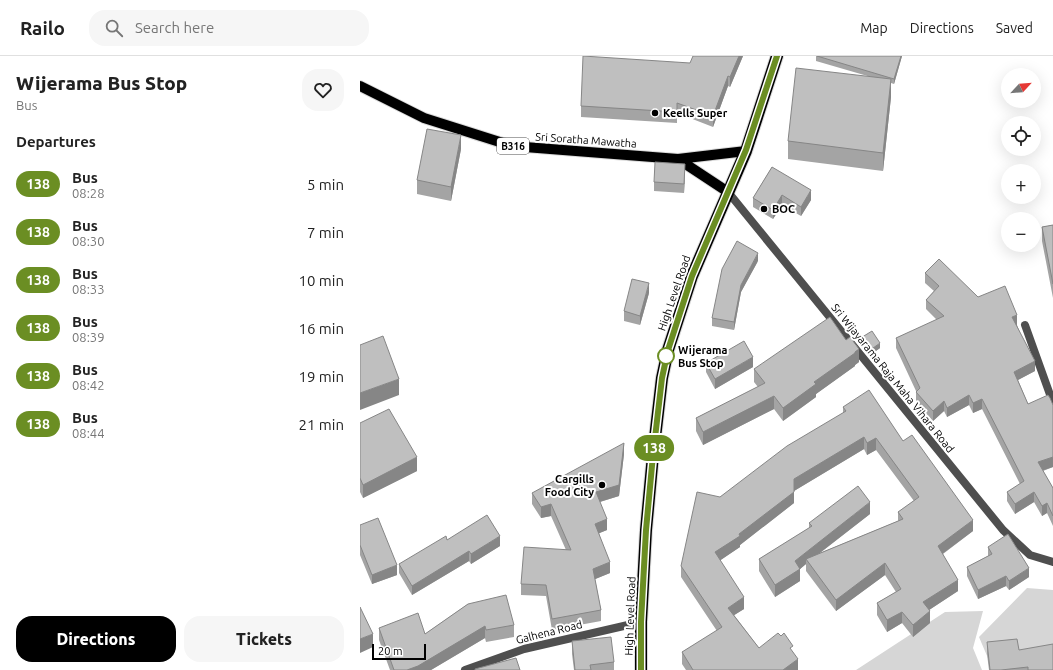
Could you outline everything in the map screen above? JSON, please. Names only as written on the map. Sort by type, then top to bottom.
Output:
[{"type":"highway","name":"High Level Road","points":[[641,670],[641,622],[653,455],[662,378],[668,350],[692,276],[746,150],[777,56]]},
{"type":"main road","name":"Sri Soratha Mawatha","points":[[360,86],[424,118],[512,146],[678,159],[746,150]]},
{"type":"main road","name":"Sri Soratha Mawatha","points":[[678,159],[728,192]]},
{"type":"street","name":"Sri Wijayarama Raja Maha Vihara Road","points":[[728,192],[1003,530],[1030,555],[1053,562]]},
{"type":"street","points":[[1025,325],[1053,403]]},
{"type":"street","name":"Galhena Road","points":[[465,670],[524,649],[641,622]]},
{"type":"shaded area","points":[[1027,588],[1053,590],[1053,670],[993,670],[979,637]]},
{"type":"shaded area","points":[[983,611],[973,648],[982,670],[856,670],[945,612]]},
{"type":"building","points":[[583,56],[690,63],[693,56],[739,56],[730,77],[728,76],[713,116],[677,103],[677,112],[581,106]]},
{"type":"building","points":[[817,56],[901,56],[894,79]]},
{"type":"building","points":[[796,68],[891,79],[883,153],[788,141]]},
{"type":"building","points":[[427,129],[461,135],[451,187],[417,180]]},
{"type":"building","points":[[655,162],[685,164],[684,184],[654,182]]},
{"type":"building","points":[[772,167],[811,190],[801,207],[782,195],[773,210],[753,198]]},
{"type":"building","points":[[1053,225],[1053,284],[1042,227]]},
{"type":"building","points":[[737,241],[758,253],[741,285],[734,322],[712,318],[722,269]]},
{"type":"building","points":[[939,259],[978,297],[1005,286],[1017,315],[1012,317],[1035,361],[1014,372],[1028,404],[1048,395],[1053,405],[1053,457],[1038,462],[1053,488],[1053,516],[1047,503],[1042,506],[1034,492],[1015,504],[1007,492],[1024,481],[982,399],[973,403],[969,395],[947,408],[944,401],[933,411],[916,392],[920,388],[896,338],[944,316],[926,300],[939,286],[925,273]]},
{"type":"building","points":[[632,279],[649,283],[640,316],[624,311]]},
{"type":"building","points":[[830,317],[846,340],[850,337],[859,349],[855,353],[814,382],[816,384],[783,408],[774,396],[703,432],[696,418],[765,383],[754,369]]},
{"type":"building","points":[[872,331],[880,343],[869,351],[859,339]]},
{"type":"building","points":[[383,336],[399,379],[360,393],[360,345]]},
{"type":"building","points":[[744,341],[753,357],[715,379],[706,363]]},
{"type":"building","points":[[869,390],[903,441],[912,435],[973,520],[938,546],[958,580],[923,602],[930,611],[913,625],[902,612],[887,620],[877,603],[901,589],[885,563],[836,600],[806,559],[903,519],[898,512],[919,497],[876,438],[867,443],[864,437],[794,479],[794,492],[739,534],[740,536],[715,552],[744,597],[728,608],[759,648],[778,633],[781,636],[784,633],[793,646],[790,648],[798,659],[783,670],[693,670],[682,652],[722,627],[681,566],[697,492],[720,497],[787,446],[846,411],[843,407]]},
{"type":"building","points":[[389,409],[417,457],[363,485],[360,478],[360,423]]},
{"type":"building","points":[[624,443],[619,485],[596,492],[607,519],[595,524],[610,562],[593,569],[601,610],[552,619],[546,585],[521,584],[524,547],[571,550],[551,504],[541,507],[532,493]]},
{"type":"building","points":[[858,486],[870,502],[795,561],[800,569],[775,585],[759,559],[812,526],[809,523]]},
{"type":"building","points":[[487,515],[500,536],[471,554],[469,551],[412,586],[399,564],[446,536],[447,540]]},
{"type":"building","points":[[378,518],[397,565],[372,575],[360,545],[360,525]]},
{"type":"building","points":[[1008,534],[1029,568],[1009,581],[1006,576],[978,590],[967,567],[992,554],[988,547]]},
{"type":"building","points":[[506,595],[514,625],[486,630],[485,626],[418,666],[407,670],[394,670],[379,628],[418,613],[425,634],[468,604]]},
{"type":"building","points":[[360,607],[373,634],[360,639]]},
{"type":"building","points":[[611,637],[614,662],[590,665],[591,670],[575,670],[572,641]]},
{"type":"building","points":[[1017,639],[1019,650],[1053,644],[1053,670],[1028,670],[1028,667],[990,670],[987,642]]},
{"type":"building","points":[[516,658],[520,670],[475,670],[475,669]]},
{"type":"bus line","name":"138","points":[[641,670],[641,622],[646,530],[662,378],[668,350],[692,276],[746,150],[777,56]]},
{"type":"place","name":"Keells Super","points":[[655,113]]},
{"type":"place","name":"BOC","points":[[764,209]]},
{"type":"place","name":"Wijerama Bus Stop","points":[[666,356]]},
{"type":"place","name":"Cargills Food City","points":[[602,485]]}]
